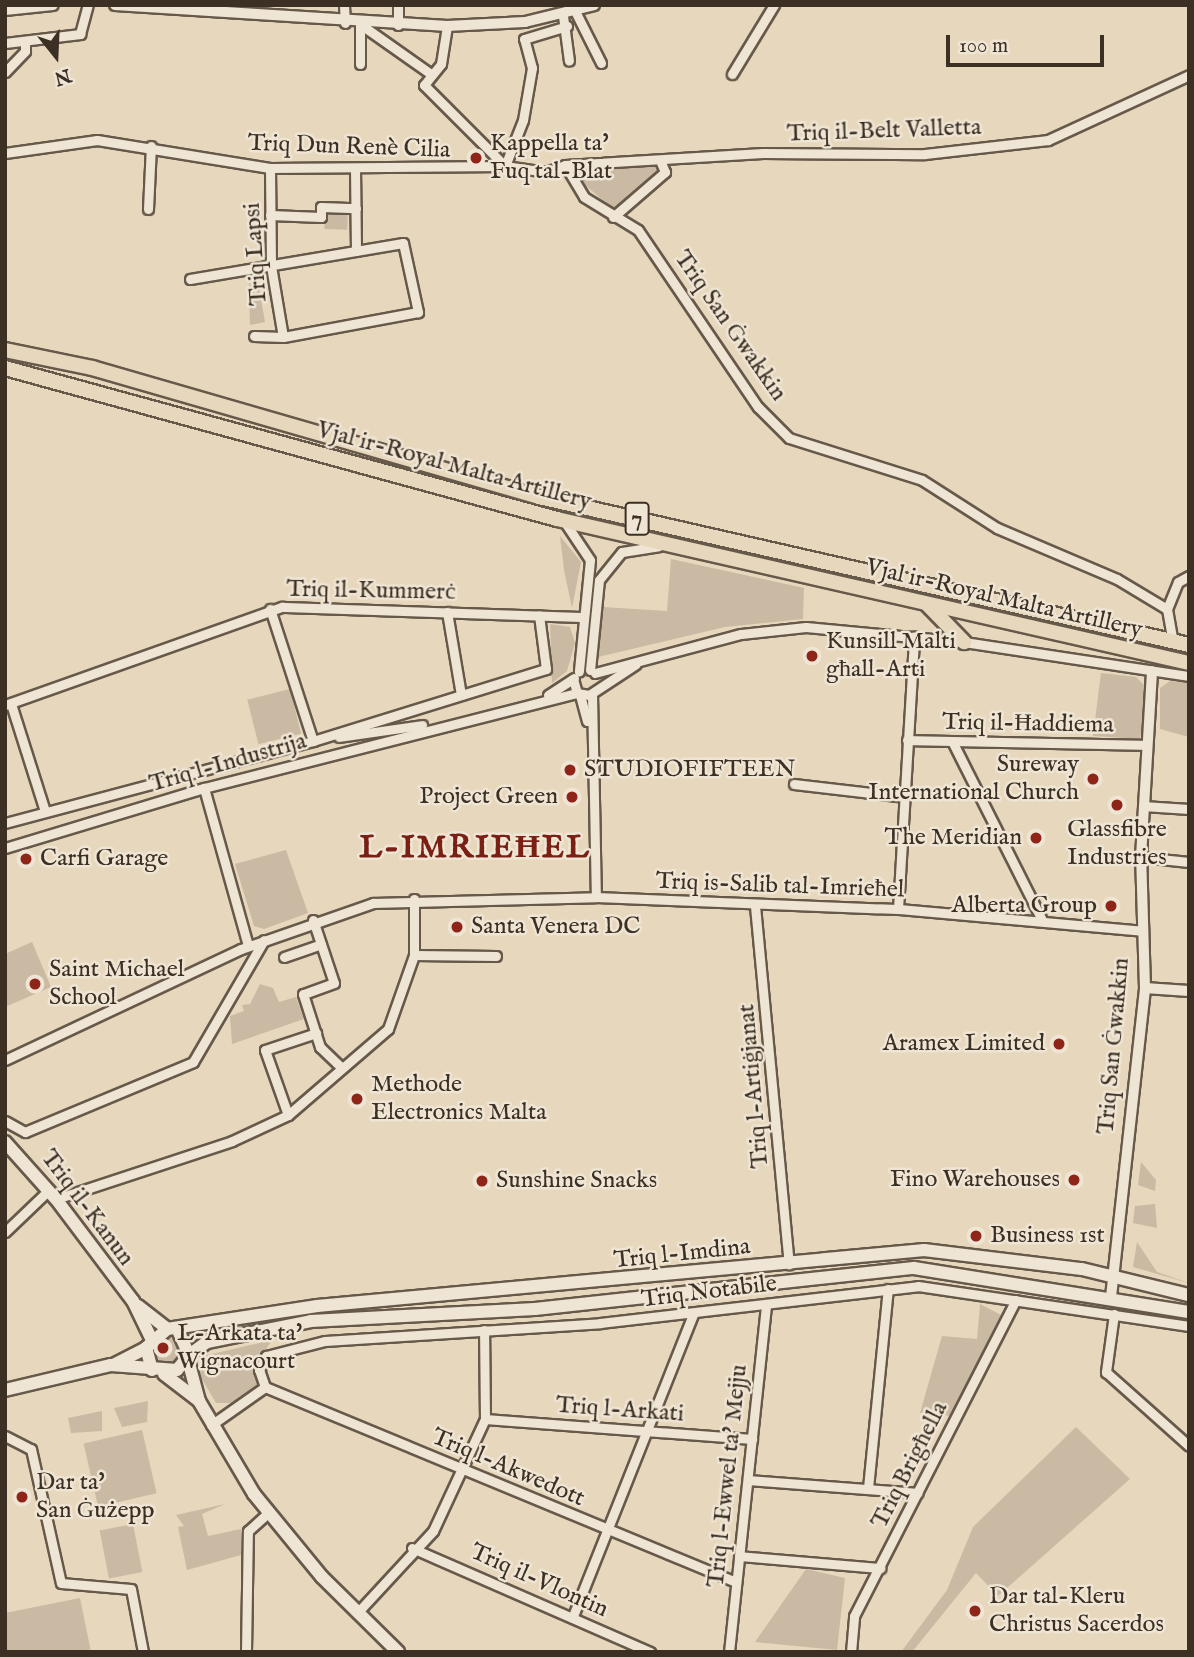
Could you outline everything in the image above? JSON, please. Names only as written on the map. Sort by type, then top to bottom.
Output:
[{"type":"highway","points":[[5,350],[92,368]]},
{"type":"highway","name":"7","points":[[5,359],[92,368]]},
{"type":"highway","name":"Vjal ir-Royal Malta Artillery","points":[[92,368],[539,497],[1189,645]]},
{"type":"highway","name":"7","points":[[5,369],[78,387]]},
{"type":"highway","points":[[5,376],[78,387]]},
{"type":"highway","name":"Vjal ir-Royal Malta Artillery","points":[[78,387],[557,519],[1189,663]]},
{"type":"highway","points":[[928,605],[964,642]]},
{"type":"main road","name":"Triq il-Kanun","points":[[5,1142],[53,1194],[132,1301],[158,1372]]},
{"type":"main road","name":"Triq l-Imdina","points":[[111,1366],[173,1329],[317,1306],[924,1250],[1116,1277],[1189,1295]]},
{"type":"main road","name":"Triq l-Imdina","points":[[158,1372],[188,1358],[207,1342],[311,1321],[535,1309],[890,1269],[1111,1297],[1189,1312]]},
{"type":"main road","name":"Triq il-Kanun","points":[[132,1301],[173,1329]]},
{"type":"main road","points":[[173,1329],[188,1358],[199,1401],[211,1425],[268,1513],[357,1613],[398,1652]]},
{"type":"main road","points":[[5,1390],[111,1366],[158,1372],[199,1401]]},
{"type":"street","points":[[5,10],[53,5]]},
{"type":"street","points":[[5,43],[80,34],[88,5]]},
{"type":"street","points":[[115,5],[360,24],[447,26],[565,21]]},
{"type":"street","points":[[344,5],[345,23]]},
{"type":"street","points":[[398,5],[398,25]]},
{"type":"street","points":[[447,26],[441,64],[424,85],[432,98],[505,166],[523,120],[532,68],[524,39],[594,5]]},
{"type":"street","points":[[732,74],[774,5]]},
{"type":"street","points":[[576,13],[601,63]]},
{"type":"street","points":[[565,21],[569,61]]},
{"type":"street","points":[[360,24],[360,64]]},
{"type":"street","points":[[360,24],[431,74]]},
{"type":"street","points":[[5,72],[25,51],[25,41]]},
{"type":"street","name":"Triq il-Belt Valletta","points":[[565,165],[660,160],[926,154],[1048,140],[1189,75]]},
{"type":"street","name":"Triq Dun Renè Cilia","points":[[5,153],[97,140],[152,146],[271,168],[505,166],[546,173],[565,165]]},
{"type":"street","points":[[148,209],[152,146]]},
{"type":"street","points":[[613,217],[665,172],[660,160]]},
{"type":"street","name":"Triq San Ġwakkin","points":[[565,165],[584,197],[638,230],[758,407],[789,438],[941,488],[997,528],[1117,579],[1167,610]]},
{"type":"street","name":"Triq Lapsi","points":[[271,168],[271,266],[283,337]]},
{"type":"street","points":[[355,168],[356,251]]},
{"type":"street","points":[[270,215],[321,217],[321,207],[356,208]]},
{"type":"street","points":[[190,279],[403,243],[418,312],[283,337],[254,336]]},
{"type":"street","points":[[557,519],[573,528],[590,560],[576,675],[590,733]]},
{"type":"street","points":[[596,897],[590,733],[595,690],[592,672],[599,580],[622,552],[668,546]]},
{"type":"street","points":[[1172,642],[1167,610],[1178,582],[1189,576]]},
{"type":"street","points":[[270,610],[313,741]]},
{"type":"street","name":"Triq il-Kummerċ","points":[[8,704],[270,610],[584,617]]},
{"type":"street","points":[[446,612],[461,695]]},
{"type":"street","name":"Triq l-Industrija","points":[[5,823],[313,741],[546,669],[539,615]]},
{"type":"street","points":[[576,675],[741,634],[806,627],[964,642],[1189,676]]},
{"type":"street","points":[[898,909],[915,636]]},
{"type":"street","points":[[595,690],[653,655]]},
{"type":"street","name":"Triq San Ġwakkin","points":[[1111,1297],[1116,1277],[1145,988],[1141,858],[1152,671]]},
{"type":"street","name":"Triq l-Industrija","points":[[545,697],[576,675]]},
{"type":"street","name":"Triq l-Industrija","points":[[5,848],[204,788],[545,697],[595,690]]},
{"type":"street","points":[[8,704],[45,811]]},
{"type":"street","name":"Triq l-Industrija","points":[[313,741],[462,720]]},
{"type":"street","name":"Triq il-Ħaddiema","points":[[907,740],[1147,746]]},
{"type":"street","points":[[953,743],[1041,919]]},
{"type":"street","points":[[794,783],[905,797]]},
{"type":"street","points":[[204,788],[248,946]]},
{"type":"street","points":[[1143,806],[1189,809]]},
{"type":"street","points":[[1141,858],[1189,862]]},
{"type":"street","name":"Triq is-Salib tal-Imrieħel","points":[[5,1060],[248,946],[313,920],[373,903],[414,899],[596,897],[755,906],[898,909],[1041,919],[1143,931]]},
{"type":"street","points":[[5,1231],[53,1194],[232,1141],[288,1115],[388,1029],[414,955],[414,899]]},
{"type":"street","name":"Triq l-Artiġjanat","points":[[755,906],[789,1264]]},
{"type":"street","points":[[313,920],[334,983],[303,994],[316,1033],[342,1068]]},
{"type":"street","points":[[5,1121],[25,1132],[193,1062],[264,940]]},
{"type":"street","points":[[284,957],[321,944]]},
{"type":"street","points":[[414,955],[496,956]]},
{"type":"street","points":[[1145,988],[1189,991]]},
{"type":"street","points":[[288,1115],[265,1050],[316,1033]]},
{"type":"street","name":"Triq Notabile","points":[[265,1387],[260,1370],[274,1350],[693,1314],[918,1286],[1189,1326]]},
{"type":"street","points":[[868,1488],[888,1289]]},
{"type":"street","name":"Triq Brigħella","points":[[851,1652],[854,1616],[1016,1300]]},
{"type":"street","name":"Triq l-Ewwel ta' Mejju","points":[[729,1652],[766,1305]]},
{"type":"street","points":[[573,1616],[649,1432],[693,1314]]},
{"type":"street","points":[[1114,1314],[1106,1372],[1189,1446]]},
{"type":"street","points":[[357,1613],[412,1548],[433,1531],[485,1419],[484,1330]]},
{"type":"street","points":[[211,1425],[265,1387]]},
{"type":"street","name":"Triq l-Akwedott","points":[[265,1387],[608,1532],[736,1582]]},
{"type":"street","name":"Triq l-Arkati","points":[[485,1419],[752,1439]]},
{"type":"street","points":[[5,1436],[31,1450],[61,1583],[131,1589],[143,1652]]},
{"type":"street","points":[[749,1480],[918,1493]]},
{"type":"street","points":[[246,1652],[248,1531],[268,1513]]},
{"type":"street","name":"Triq il-Vlontin","points":[[412,1548],[573,1616],[650,1652]]},
{"type":"street","points":[[739,1556],[880,1568]]},
{"type":"shaded area","points":[[654,164],[660,171],[614,210],[577,178],[581,170]]},
{"type":"shaded area","points":[[325,208],[348,209],[347,230],[324,229]]},
{"type":"shaded area","points":[[258,282],[265,322],[250,325],[249,283]]},
{"type":"shaded area","points":[[560,536],[581,562],[572,608],[564,570]]},
{"type":"shaded area","points":[[671,559],[804,588],[803,619],[725,627],[598,657],[603,607],[667,611]]},
{"type":"shaded area","points":[[550,624],[570,627],[575,643],[567,671],[552,683]]},
{"type":"shaded area","points":[[1101,673],[1136,677],[1147,688],[1140,739],[1093,736]]},
{"type":"shaded area","points":[[1170,681],[1189,683],[1189,737],[1160,729],[1160,688]]},
{"type":"shaded area","points":[[290,689],[301,734],[258,744],[247,700]]},
{"type":"shaded area","points":[[286,850],[308,913],[264,929],[254,926],[235,864]]},
{"type":"shaded area","points":[[32,942],[51,987],[5,1007],[5,954]]},
{"type":"shaded area","points":[[260,984],[273,988],[279,1002],[296,997],[304,1019],[232,1044],[230,1016],[244,1011],[242,1005],[250,1004]]},
{"type":"shaded area","points":[[1141,1162],[1156,1180],[1155,1191],[1138,1185]]},
{"type":"shaded area","points":[[1155,1204],[1157,1228],[1133,1223],[1135,1206]]},
{"type":"shaded area","points":[[1137,1242],[1157,1272],[1189,1283],[1133,1267]]},
{"type":"shaded area","points":[[980,1304],[1001,1315],[951,1416],[920,1413],[942,1336],[977,1339]]},
{"type":"shaded area","points":[[168,1338],[178,1342],[182,1352],[178,1362],[168,1366],[158,1362],[154,1352],[158,1342]]},
{"type":"shaded area","points":[[272,1340],[257,1363],[257,1386],[233,1403],[216,1403],[199,1374],[203,1356]]},
{"type":"shaded area","points":[[148,1401],[147,1422],[122,1427],[114,1408]]},
{"type":"shaded area","points":[[102,1411],[102,1431],[71,1433],[68,1418]]},
{"type":"shaded area","points":[[1076,1427],[1130,1479],[998,1596],[976,1573],[912,1652],[901,1652],[947,1590],[973,1527]]},
{"type":"shaded area","points":[[142,1430],[157,1493],[98,1507],[84,1443]]},
{"type":"shaded area","points":[[225,1504],[202,1514],[208,1536],[241,1529],[241,1555],[187,1570],[178,1527],[184,1526],[176,1515]]},
{"type":"shaded area","points":[[133,1524],[142,1572],[109,1579],[100,1530]]},
{"type":"shaded area","points":[[806,1569],[845,1578],[837,1650],[755,1642]]},
{"type":"shaded area","points":[[80,1598],[91,1652],[7,1652],[5,1613]]},
{"type":"place","name":"Kappella ta' Fuq tal-Blat","points":[[476,158]]},
{"type":"place","name":"Kunsill Malti għall-Arti","points":[[812,656]]},
{"type":"place","name":"STUDIOFIFTEEN","points":[[570,770]]},
{"type":"place","name":"Sureway International Church","points":[[1093,779]]},
{"type":"place","name":"Project Green","points":[[572,797]]},
{"type":"place","name":"Glassfibre Industries","points":[[1117,805]]},
{"type":"place","name":"The Meridian","points":[[1036,838]]},
{"type":"place","name":"Carfi Garage","points":[[26,859]]},
{"type":"place","name":"Alberta Group","points":[[1111,906]]},
{"type":"place","name":"Santa Venera DC","points":[[457,927]]},
{"type":"place","name":"Saint Michael School","points":[[35,984]]},
{"type":"place","name":"Aramex Limited","points":[[1059,1044]]},
{"type":"place","name":"Methode Electronics Malta","points":[[357,1099]]},
{"type":"place","name":"Fino Warehouses","points":[[1074,1180]]},
{"type":"place","name":"Sunshine Snacks","points":[[482,1181]]},
{"type":"place","name":"Business 1st","points":[[976,1236]]},
{"type":"place","name":"L-Arkata ta' Wignacourt","points":[[163,1348]]},
{"type":"place","name":"Dar ta' San Ġużepp","points":[[22,1497]]},
{"type":"place","name":"Dar tal-Kleru Christus Sacerdos","points":[[975,1611]]},
{"type":"district","name":"L-IMRIEĦEL","points":[[475,849]]}]
